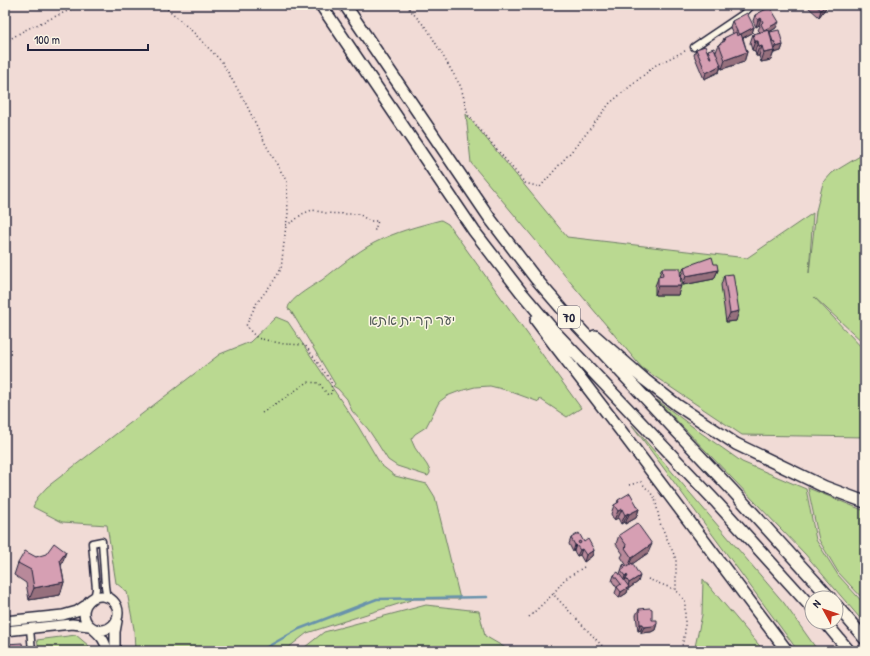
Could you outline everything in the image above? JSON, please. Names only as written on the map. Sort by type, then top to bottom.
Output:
[{"type":"highway","name":"70","points":[[321,5],[457,206],[521,292],[554,331],[717,503],[804,599]]},
{"type":"highway","name":"70","points":[[345,5],[473,195],[536,279],[569,317],[732,490],[823,590]]},
{"type":"highway","points":[[457,206],[524,304],[787,651]]},
{"type":"highway","points":[[514,251],[588,330],[645,380],[677,405],[736,444],[825,487],[865,502]]},
{"type":"highway","points":[[844,614],[865,638]]},
{"type":"highway","points":[[831,630],[849,651]]},
{"type":"street","points":[[694,47],[743,14],[752,5]]},
{"type":"street","points":[[107,651],[103,639],[85,620],[84,614],[84,608],[95,594],[96,589],[92,543],[102,541],[105,586],[108,597]]},
{"type":"street","points":[[93,597],[105,596],[111,598],[118,608],[119,614],[115,632],[115,651]]},
{"type":"street","points":[[5,621],[63,615],[77,611],[86,605]]},
{"type":"street","points":[[5,631],[72,624],[104,630],[110,628],[117,620]]},
{"type":"street","points":[[30,629],[32,651]]},
{"type":"path","points":[[5,42],[25,30],[81,5]]},
{"type":"path","points":[[156,5],[169,10],[222,62],[246,104],[286,182],[288,215],[280,269],[273,282],[256,304],[246,326],[257,338],[284,344],[305,345],[331,381],[332,393],[328,395],[320,383],[308,382],[262,413]]},
{"type":"path","points":[[407,5],[428,30],[461,87],[468,115],[525,183],[540,187],[582,139],[610,103],[656,65],[694,47]]},
{"type":"path","points":[[286,225],[294,221],[302,214],[312,210],[326,213],[359,214],[369,221],[378,221],[374,232]]},
{"type":"path","points":[[629,485],[641,482],[655,498],[660,523],[676,559],[676,590]]},
{"type":"path","points":[[529,617],[554,594],[564,580],[584,567]]},
{"type":"path","points":[[648,579],[676,590],[685,601],[685,632],[681,651]]},
{"type":"path","points":[[554,594],[607,651]]},
{"type":"green space","points":[[466,114],[567,237],[747,258],[813,213],[809,273],[816,211],[823,183],[832,173],[865,153],[865,344],[814,297],[865,351],[865,437],[742,435],[642,368],[471,163]]},
{"type":"green space","name":"יער קריית אתא","points":[[441,220],[448,224],[581,408],[567,417],[540,399],[539,402],[490,386],[475,387],[447,396],[439,402],[426,427],[415,434],[411,439],[430,471],[428,476],[397,466],[388,460],[368,429],[352,411],[347,399],[338,389],[333,386],[335,384],[291,311],[288,309],[290,304],[300,294],[367,247],[398,232]]},
{"type":"green space","points":[[276,317],[288,322],[358,426],[381,465],[395,476],[427,484],[435,497],[460,599],[414,599],[307,633],[284,651],[135,651],[134,629],[127,592],[116,583],[107,525],[62,522],[33,507],[37,498],[47,487],[220,354],[250,342]]},
{"type":"green space","points":[[657,400],[742,462],[806,489],[816,540],[838,575],[865,605],[865,624],[844,600],[844,590],[836,590],[805,554]]},
{"type":"green space","points":[[632,425],[784,603],[818,651],[798,651]]},
{"type":"green space","points":[[808,488],[865,511],[865,601],[838,572],[819,540]]},
{"type":"green space","points":[[703,579],[764,651],[694,651],[702,615]]},
{"type":"green space","points":[[426,605],[479,611],[485,636],[511,651],[300,651],[324,632]]},
{"type":"green space","points":[[76,635],[95,651],[39,651],[37,640]]},
{"type":"building","points":[[815,5],[825,5],[821,10]]},
{"type":"building","points":[[770,7],[779,22],[764,30],[761,24],[763,22],[761,18],[758,20],[755,15]]},
{"type":"building","points":[[747,13],[754,27],[739,35],[732,21]]},
{"type":"building","points":[[769,30],[774,51],[764,53],[762,46],[759,47],[758,41],[755,41],[753,34]]},
{"type":"building","points":[[779,30],[783,45],[776,47],[770,32]]},
{"type":"building","points":[[736,32],[737,36],[741,34],[747,52],[725,60],[719,44],[725,41],[724,38]]},
{"type":"building","points":[[705,46],[710,58],[708,50],[714,48],[721,65],[706,73],[696,49]]},
{"type":"building","points":[[712,257],[714,264],[717,264],[718,270],[686,276],[684,267]]},
{"type":"building","points":[[662,268],[680,268],[681,286],[658,286],[658,277],[663,276]]},
{"type":"building","points":[[733,274],[739,311],[730,313],[724,275]]},
{"type":"building","points":[[630,493],[639,509],[625,515],[622,509],[618,511],[614,505],[619,502],[618,500]]},
{"type":"building","points":[[637,523],[652,544],[632,558],[625,548],[627,546],[619,535]]},
{"type":"building","points":[[579,533],[584,542],[588,539],[594,550],[586,555],[582,549],[580,550],[575,545],[571,538]]},
{"type":"building","points":[[54,543],[66,552],[60,560],[64,582],[34,588],[31,570],[18,563],[25,551],[36,557],[46,554]]},
{"type":"building","points":[[632,563],[640,576],[629,583],[626,578],[628,577],[627,575],[625,576],[621,571],[625,568],[623,565],[624,564],[627,567]]},
{"type":"building","points":[[618,572],[629,587],[621,592],[617,587],[621,584],[614,575]]},
{"type":"building","points":[[639,609],[652,609],[652,620],[657,620],[657,623],[653,626],[644,627],[643,624],[640,624]]},
{"type":"building","points":[[22,643],[23,651],[5,651],[5,644]]},
{"type":"waterway","points":[[260,651],[299,629],[377,599],[487,597]]}]
